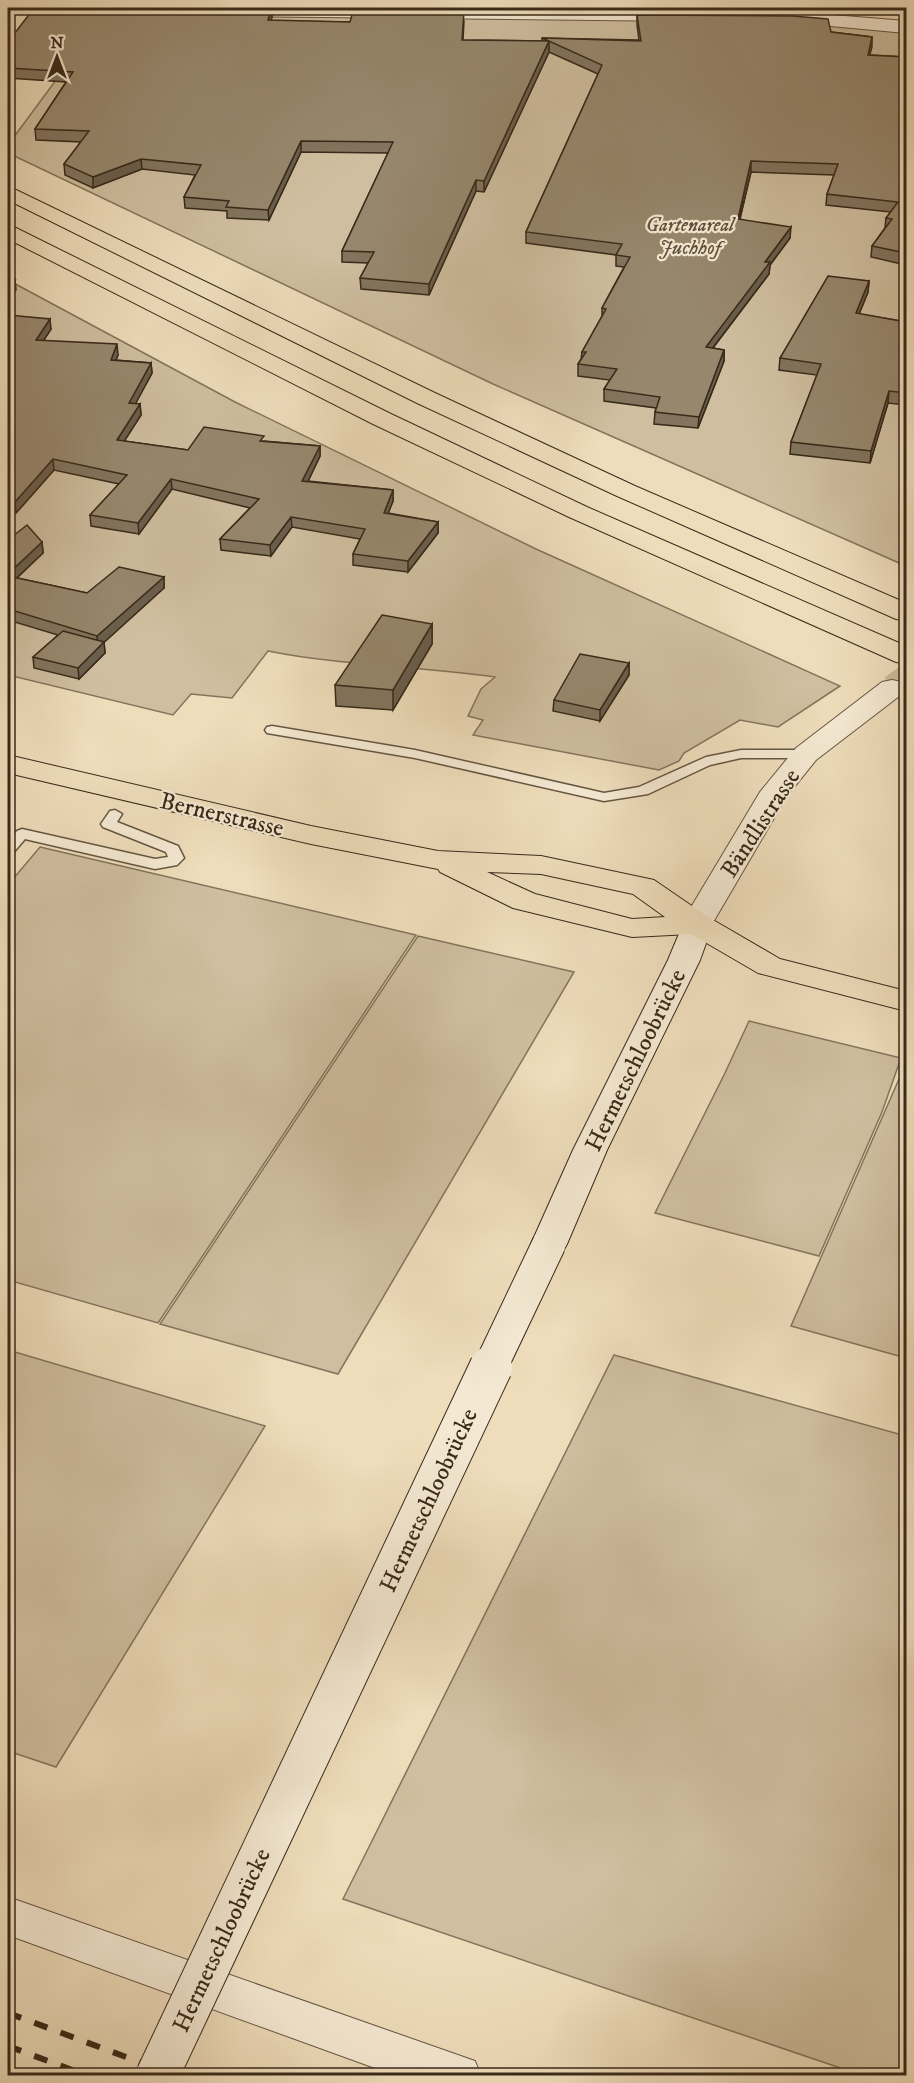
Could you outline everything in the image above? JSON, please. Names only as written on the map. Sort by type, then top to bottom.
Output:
[{"type":"main road","points":[[8,192],[426,398],[626,491],[906,613]]},
{"type":"main road","points":[[8,231],[382,418],[568,507],[906,656]]},
{"type":"main road","name":"Bernerstrasse","points":[[8,764],[311,835],[438,860],[541,865],[642,887],[697,924],[769,966],[906,1001]]},
{"type":"main road","name":"Bernerstrasse","points":[[438,860],[524,902],[632,928],[697,924]]},
{"type":"street","points":[[210,10],[704,15]]},
{"type":"street","points":[[759,17],[906,27]]},
{"type":"street","name":"Bändlistrasse","points":[[697,924],[728,868],[775,792],[806,754],[892,688]]},
{"type":"street","name":"Hermetschloobrücke","points":[[157,2076],[549,1244],[590,1150],[684,960],[697,924]]},
{"type":"street","points":[[8,1916],[458,2076]]},
{"type":"lane","points":[[272,730],[415,754],[604,796],[643,791],[706,761],[741,754],[806,754]]},
{"type":"lane","points":[[8,850],[22,834],[155,864],[172,862],[176,858],[173,849],[108,824],[115,814]]},
{"type":"green space","name":"Gartenareal Juchhof","points":[[104,15],[713,20],[847,26],[906,32],[906,566],[493,384],[8,153],[8,145]]},
{"type":"green space","points":[[8,280],[235,402],[536,549],[840,686],[778,727],[740,720],[684,753],[679,761],[659,770],[473,735],[483,720],[468,716],[481,689],[495,677],[325,660],[268,651],[232,698],[191,694],[173,715],[8,675]]},
{"type":"green space","points":[[40,847],[416,935],[158,1323],[8,1280],[8,885]]},
{"type":"green space","points":[[418,936],[574,972],[338,1374],[160,1324]]},
{"type":"green space","points":[[749,1021],[901,1058],[882,1112],[819,1256],[655,1213]]},
{"type":"green space","points":[[906,1063],[906,1358],[791,1326]]},
{"type":"green space","points":[[8,1350],[265,1426],[56,1767],[8,1751]]},
{"type":"green space","points":[[614,1355],[906,1436],[906,2075],[861,2075],[343,1899]]},
{"type":"building","points":[[34,8],[272,8],[268,20],[350,22],[353,11],[464,11],[462,40],[549,41],[484,181],[476,180],[429,284],[360,278],[374,252],[342,251],[393,142],[301,141],[268,210],[226,207],[229,201],[184,197],[201,165],[141,159],[93,177],[64,164],[89,131],[35,129],[73,72],[8,68],[8,42]]},
{"type":"building","points":[[637,15],[793,16],[828,19],[831,32],[872,37],[868,55],[906,57],[906,253],[872,246],[892,219],[886,218],[898,202],[827,194],[838,164],[751,161],[738,219],[791,227],[765,262],[770,262],[706,347],[724,350],[699,417],[655,412],[660,397],[604,389],[617,369],[578,364],[586,352],[582,352],[606,309],[602,308],[630,257],[616,255],[622,244],[526,232],[602,65],[542,38],[641,41]]},
{"type":"building","points":[[828,276],[869,281],[856,313],[906,322],[906,393],[889,391],[871,451],[791,442],[821,364],[780,358]]},
{"type":"building","points":[[8,279],[15,280],[8,286]]},
{"type":"building","points":[[8,315],[50,319],[36,340],[117,344],[111,360],[151,363],[129,403],[140,404],[117,440],[188,450],[204,427],[264,436],[260,441],[320,446],[302,481],[393,490],[384,513],[438,522],[408,561],[353,554],[365,529],[291,517],[270,545],[220,539],[259,499],[171,479],[138,523],[90,515],[127,475],[53,459],[15,502],[8,501]]},
{"type":"building","points":[[27,525],[42,542],[8,574],[8,540]]},
{"type":"building","points":[[119,567],[164,577],[97,636],[8,609],[8,576],[87,593]]},
{"type":"building","points":[[382,615],[432,624],[393,690],[335,685]]},
{"type":"building","points":[[63,631],[104,642],[78,668],[33,657]]},
{"type":"building","points":[[580,654],[629,663],[600,710],[554,700]]},
{"type":"tunnel","points":[[892,688],[906,678]]},
{"type":"railway","points":[[8,2013],[177,2076]]},
{"type":"railway","points":[[8,2046],[88,2076]]}]
